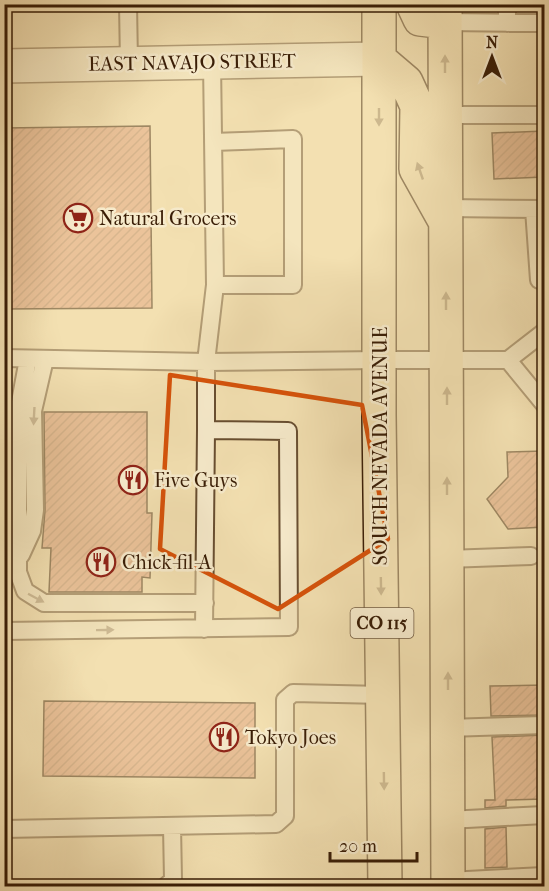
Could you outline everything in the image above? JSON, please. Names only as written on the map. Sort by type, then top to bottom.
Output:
[{"type":"highway","name":"SOUTH NEVADA AVENUE","points":[[379,4],[385,886]]},
{"type":"highway","points":[[413,4],[420,19],[445,13],[448,884]]},
{"type":"highway","points":[[379,59],[406,82],[417,106],[416,169],[446,216]]},
{"type":"street","name":"EAST NAVAJO STREET","points":[[4,66],[379,59]]},
{"type":"lane","points":[[128,4],[129,63]]},
{"type":"lane","points":[[507,4],[507,23]]},
{"type":"lane","points":[[445,13],[507,23],[544,23]]},
{"type":"lane","points":[[204,629],[206,363],[215,285],[212,62]]},
{"type":"lane","points":[[446,115],[544,115]]},
{"type":"lane","points":[[213,142],[293,139],[293,285],[215,285]]},
{"type":"lane","points":[[446,216],[539,209],[542,280]]},
{"type":"lane","points":[[4,358],[206,363],[508,360],[544,332]]},
{"type":"lane","points":[[36,359],[33,411],[35,510],[32,531],[18,561],[18,572],[25,591],[44,603],[205,603]]},
{"type":"lane","points":[[508,360],[544,404]]},
{"type":"lane","points":[[4,631],[289,627],[288,431],[206,430]]},
{"type":"lane","points":[[447,559],[531,556]]},
{"type":"lane","points":[[4,829],[276,824],[285,816],[285,700],[293,693],[383,695]]},
{"type":"lane","points":[[448,728],[544,725]]},
{"type":"lane","points":[[448,820],[544,815]]},
{"type":"lane","points":[[166,886],[173,880],[172,826]]},
{"type":"lane","points":[[448,884],[544,876]]},
{"type":"highlighted area","points":[[170,375],[362,405],[388,539],[278,609],[160,549]]},
{"type":"building","name":"Natural Grocers","points":[[150,126],[152,308],[4,309],[4,128]]},
{"type":"building","points":[[544,131],[544,177],[494,179],[492,133]]},
{"type":"building","points":[[44,412],[147,412],[147,513],[152,513],[150,578],[142,577],[142,592],[49,592],[51,548],[42,548],[45,510]]},
{"type":"building","points":[[544,451],[544,527],[508,529],[487,499],[508,477],[507,452]]},
{"type":"building","points":[[544,685],[544,715],[491,716],[490,686]]},
{"type":"building","points":[[44,701],[255,703],[255,778],[43,776]]},
{"type":"building","points":[[544,735],[544,799],[506,800],[506,806],[485,808],[485,800],[495,800],[492,737]]},
{"type":"building","points":[[506,827],[507,867],[485,868],[485,829]]},
{"type":"place","name":"Natural Grocers","points":[[78,218]]},
{"type":"place","name":"Five Guys","points":[[133,480]]},
{"type":"place","name":"Chick-fil-A","points":[[101,562]]},
{"type":"place","name":"Tokyo Joes","points":[[224,737]]}]
